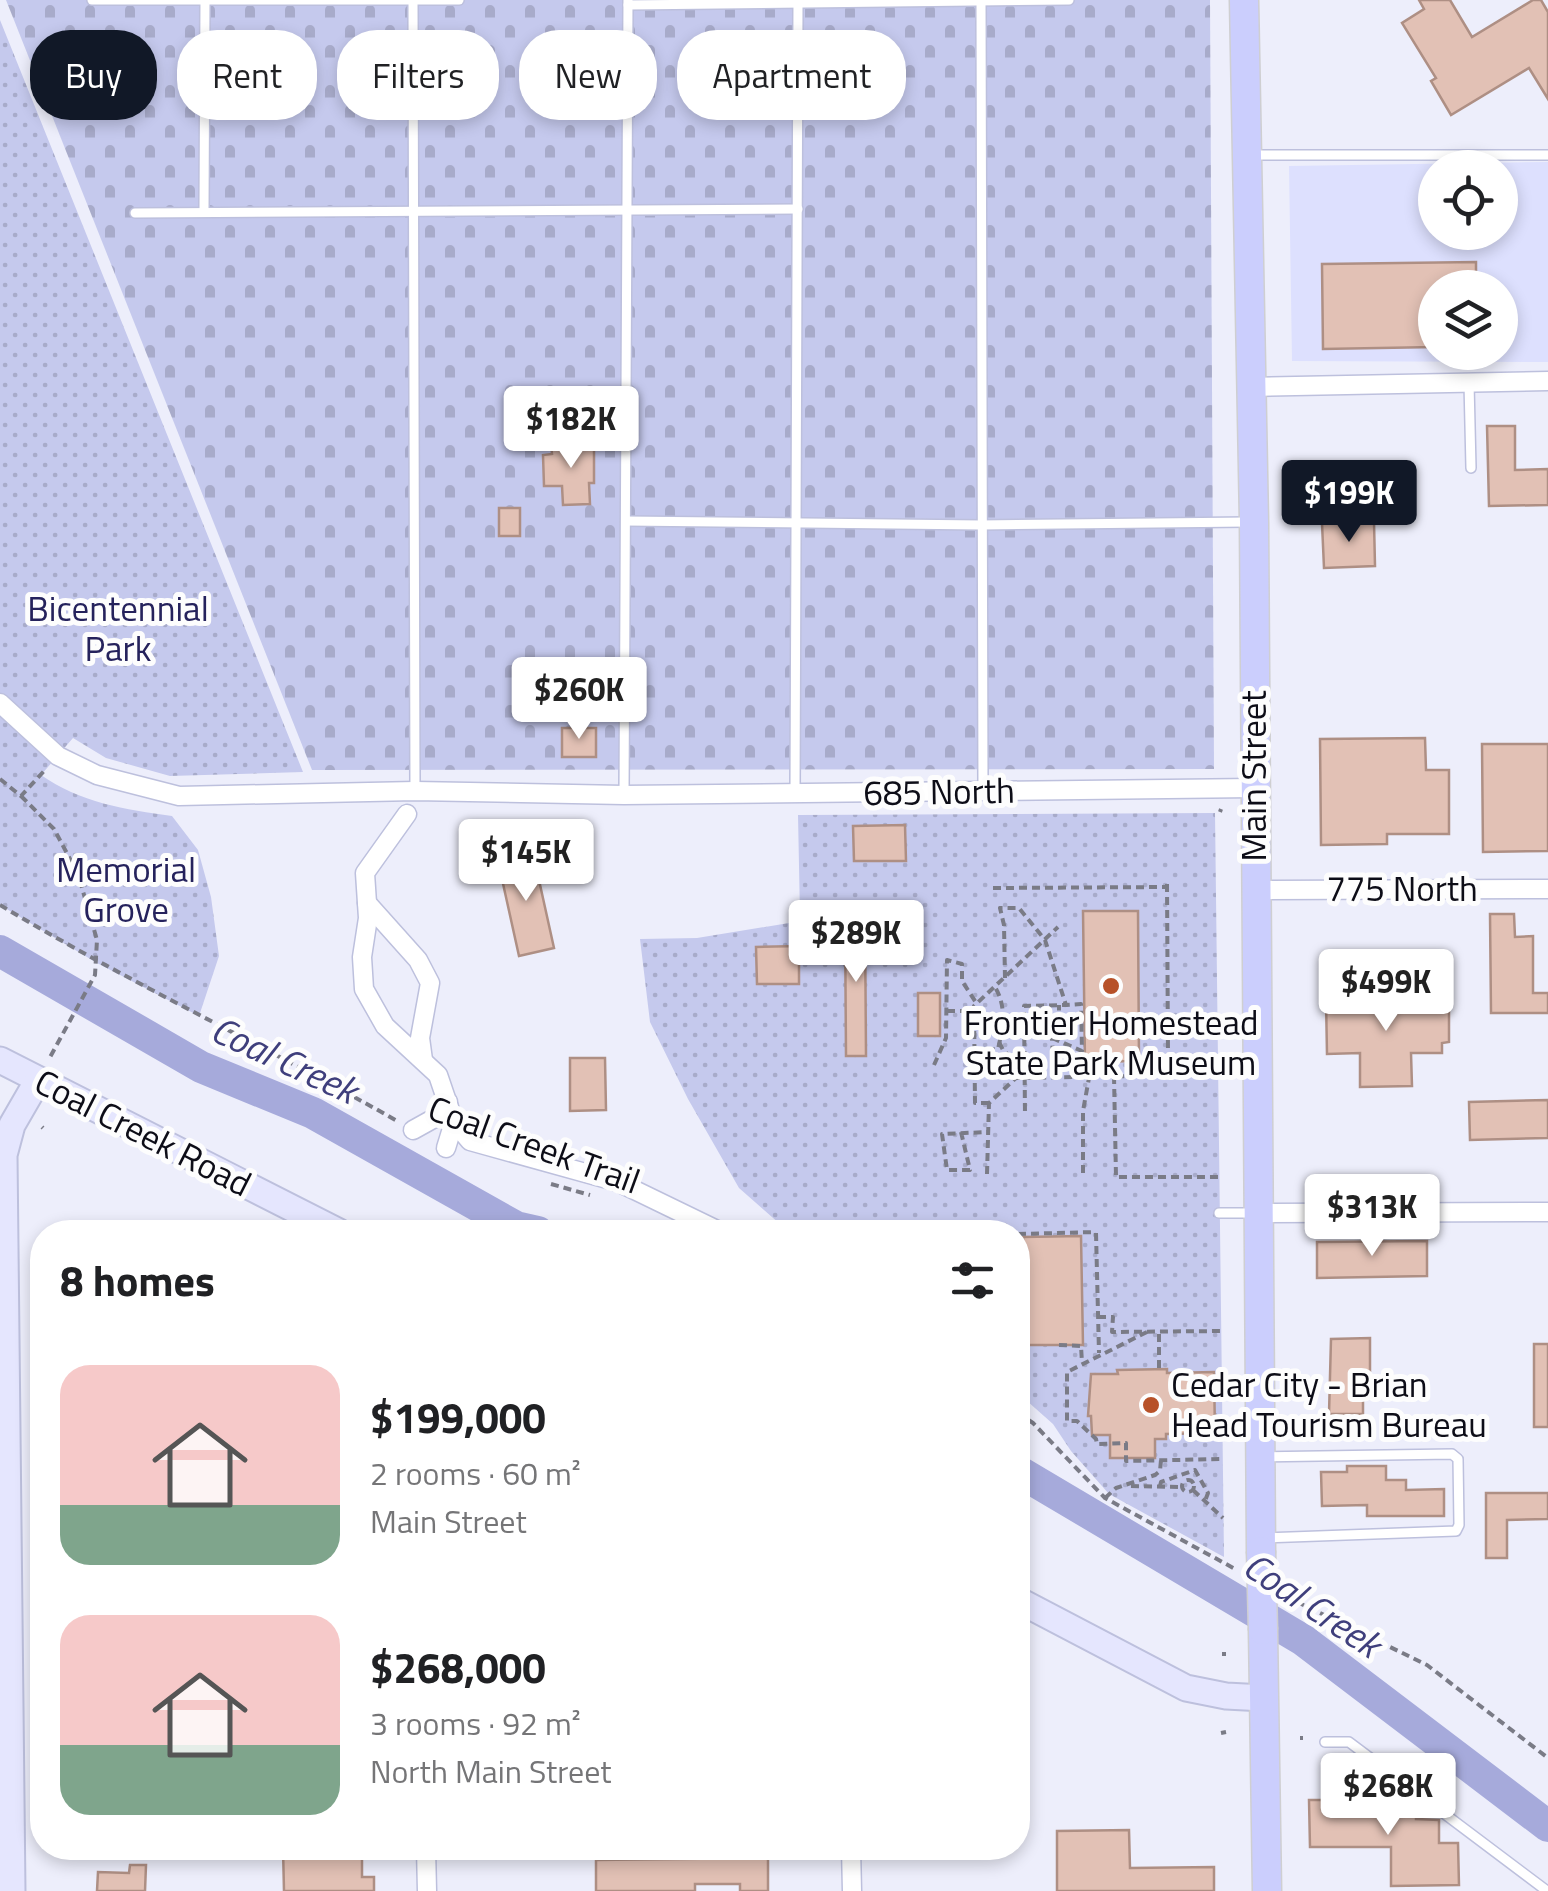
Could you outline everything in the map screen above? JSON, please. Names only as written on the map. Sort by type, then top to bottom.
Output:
[{"type":"main road","name":"Main Street","points":[[1244,0],[1254,522],[1267,1891]]},
{"type":"street","points":[[1250,387],[1548,381]]},
{"type":"street","name":"685 North","points":[[0,703],[58,756],[97,774],[179,796],[416,791],[624,795],[1254,788]]},
{"type":"street","points":[[407,814],[365,872],[364,989],[384,1026],[438,1076],[454,1122],[470,1141],[618,1182],[696,1220]]},
{"type":"street","name":"775 North","points":[[1255,890],[1548,889]]},
{"type":"street","points":[[367,904],[418,960],[430,983],[420,1038],[423,1060]]},
{"type":"street","name":"Coal Creek Road","points":[[0,1060],[43,1070],[317,1220]]},
{"type":"street","points":[[12,1891],[2,1265],[4,1171],[7,1140],[43,1070]]},
{"type":"street","points":[[413,1130],[440,1115],[448,1102]]},
{"type":"street","points":[[446,1148],[454,1122]]},
{"type":"street","points":[[1259,1212],[1548,1212]]},
{"type":"street","points":[[1030,1606],[1186,1688],[1264,1698]]},
{"type":"street","points":[[426,1860],[427,1891]]},
{"type":"street","points":[[852,1860],[852,1891]]},
{"type":"lane","points":[[92,0],[459,0]]},
{"type":"lane","points":[[624,795],[628,2],[1070,0]]},
{"type":"lane","points":[[204,210],[205,1]]},
{"type":"lane","points":[[413,1],[416,791]]},
{"type":"lane","points":[[981,1],[983,792]]},
{"type":"lane","points":[[795,794],[798,2]]},
{"type":"lane","points":[[1247,155],[1548,155]]},
{"type":"lane","points":[[135,213],[798,209]]},
{"type":"lane","points":[[1469,383],[1471,468]]},
{"type":"lane","points":[[626,521],[981,525],[1254,522]]},
{"type":"lane","points":[[1219,1213],[1259,1212]]},
{"type":"lane","points":[[1260,1457],[1452,1454],[1458,1459],[1459,1525],[1450,1534],[1261,1545]]},
{"type":"lane","points":[[1325,1742],[1349,1742],[1540,1889]]},
{"type":"path","points":[[21,796],[58,756]]},
{"type":"path","points":[[0,779],[54,830],[78,874],[98,940],[95,974],[43,1070]]},
{"type":"path","points":[[993,888],[1166,886],[1168,1057]]},
{"type":"path","name":"Coal Creek Trail","points":[[0,905],[97,963],[286,1058],[413,1130]]},
{"type":"path","points":[[1004,978],[1004,925],[1000,908],[1019,908],[1045,940],[1063,1005],[1060,1016],[1044,1031]]},
{"type":"path","points":[[989,1104],[975,1103],[974,1011],[1058,927]]},
{"type":"path","points":[[934,1065],[946,1038],[947,960],[962,964],[962,981],[977,1004]]},
{"type":"path","points":[[974,1051],[998,1049],[1003,1017],[994,987]]},
{"type":"path","points":[[1025,1114],[1024,1006],[1081,1004],[1082,1076]]},
{"type":"path","points":[[947,1011],[974,1011]]},
{"type":"path","points":[[1024,1027],[1044,1031],[1082,1051]]},
{"type":"path","points":[[1052,1038],[1054,1077]]},
{"type":"path","points":[[1000,1042],[1025,1074]]},
{"type":"path","points":[[987,1174],[989,1104],[1025,1074],[1132,1076],[1168,1057],[1257,1056]]},
{"type":"path","points":[[1083,1173],[1089,1076]]},
{"type":"path","points":[[1114,1076],[1116,1177],[1220,1177]]},
{"type":"path","points":[[961,1132],[970,1170],[947,1170],[942,1134],[961,1132],[988,1132]]},
{"type":"path","name":"Coal Creek Trail","points":[[546,1182],[598,1196]]},
{"type":"path","points":[[1030,1234],[1096,1232],[1099,1354]]},
{"type":"path","points":[[1098,1318],[1113,1318],[1112,1332],[1221,1331]]},
{"type":"path","points":[[1147,1332],[1067,1372],[1067,1421],[1076,1421],[1097,1444],[1126,1444],[1126,1461],[1223,1459]]},
{"type":"path","points":[[1159,1332],[1160,1369]]},
{"type":"path","points":[[1059,1345],[1081,1346],[1082,1363]]},
{"type":"path","points":[[1126,1486],[1160,1470],[1161,1460]]},
{"type":"path","points":[[1191,1480],[1200,1460]]},
{"type":"path","points":[[1160,1486],[1161,1482],[1195,1470]]},
{"type":"path","points":[[1195,1470],[1208,1493],[1205,1501]]},
{"type":"path","points":[[1182,1487],[1184,1481],[1191,1480]]},
{"type":"path","points":[[1191,1480],[1193,1490]]},
{"type":"path","points":[[1105,1498],[1116,1488],[1126,1486],[1193,1490]]},
{"type":"path","points":[[1193,1490],[1223,1518]]},
{"type":"shaded area","points":[[1518,162],[1548,162],[1548,362],[1518,362],[1518,270],[1418,270],[1418,361],[1292,361],[1289,166],[1418,164],[1418,250],[1518,250]]},
{"type":"green space","points":[[6,0],[1210,0],[1214,769],[312,770],[54,120],[157,120],[157,30],[30,30],[30,60]]},
{"type":"green space","name":"Bicentennial Park","points":[[0,20],[30,94],[30,120],[40,120],[303,772],[170,776],[106,758],[73,738],[41,775],[87,798],[172,816],[198,850],[211,897],[219,956],[199,1016],[97,963],[0,905]]},
{"type":"green space","points":[[1215,813],[1224,1557],[1109,1494],[1053,1424],[1030,1404],[1030,1220],[775,1220],[739,1188],[650,1022],[640,939],[697,938],[789,923],[800,916],[798,815]]},
{"type":"building","points":[[1419,0],[1450,0],[1472,37],[1533,0],[1541,0],[1548,12],[1548,99],[1529,68],[1451,115],[1431,81],[1436,78],[1402,23],[1424,9]]},
{"type":"building","points":[[1476,262],[1476,270],[1418,270],[1418,347],[1323,349],[1322,264]]},
{"type":"building","points":[[1487,426],[1515,426],[1515,470],[1548,469],[1548,505],[1489,506]]},
{"type":"building","points":[[594,442],[590,504],[563,505],[562,486],[544,486],[543,455],[552,454],[551,443]]},
{"type":"building","points":[[499,508],[520,508],[520,536],[499,536]]},
{"type":"building","points":[[1374,522],[1375,566],[1324,568],[1322,523]]},
{"type":"building","points":[[562,728],[596,728],[596,757],[562,757]]},
{"type":"building","points":[[1425,738],[1426,770],[1449,770],[1449,834],[1387,834],[1387,844],[1321,845],[1320,739]]},
{"type":"building","points":[[1482,744],[1548,744],[1548,851],[1483,852]]},
{"type":"building","points":[[905,825],[906,861],[854,861],[853,826]]},
{"type":"building","points":[[533,853],[554,948],[519,956],[498,861]]},
{"type":"building","name":"Frontier Homestead State Park Museum","points":[[1083,911],[1138,911],[1139,1061],[1085,1062]]},
{"type":"building","points":[[865,913],[866,1056],[846,1056],[845,914]]},
{"type":"building","points":[[1490,914],[1514,914],[1515,937],[1533,936],[1533,993],[1548,993],[1548,1013],[1491,1013]]},
{"type":"building","points":[[799,946],[799,984],[757,984],[756,947]]},
{"type":"building","points":[[1397,987],[1398,1000],[1441,1000],[1441,1010],[1449,1010],[1449,1042],[1442,1043],[1442,1053],[1411,1053],[1412,1086],[1360,1087],[1360,1053],[1327,1054],[1326,1000],[1375,1000],[1375,988]]},
{"type":"building","points":[[918,993],[940,993],[940,1036],[918,1036]]},
{"type":"building","points":[[570,1058],[605,1058],[606,1110],[570,1111]]},
{"type":"building","points":[[1548,1100],[1548,1138],[1470,1140],[1469,1102]]},
{"type":"building","points":[[1081,1236],[1083,1345],[1030,1345],[1030,1237]]},
{"type":"building","points":[[1427,1241],[1427,1276],[1317,1278],[1317,1242]]},
{"type":"building","points":[[1370,1338],[1370,1371],[1363,1372],[1363,1414],[1329,1414],[1331,1339]]},
{"type":"building","points":[[1534,1344],[1548,1344],[1548,1427],[1534,1427]]},
{"type":"building","name":"Cedar City - Brian Head Tourism Bureau","points":[[1167,1369],[1167,1373],[1214,1372],[1215,1433],[1166,1434],[1166,1439],[1155,1439],[1155,1458],[1110,1458],[1110,1435],[1092,1435],[1088,1416],[1091,1374]]},
{"type":"building","points":[[1347,1466],[1386,1466],[1386,1480],[1406,1480],[1406,1490],[1444,1489],[1444,1516],[1367,1516],[1367,1505],[1322,1506],[1321,1472],[1347,1472]]},
{"type":"building","points":[[1486,1493],[1548,1493],[1548,1519],[1507,1520],[1507,1558],[1486,1558]]},
{"type":"building","points":[[1309,1800],[1412,1800],[1416,1803],[1416,1819],[1439,1820],[1439,1843],[1458,1843],[1459,1885],[1391,1886],[1391,1847],[1310,1847]]},
{"type":"building","points":[[1129,1830],[1130,1868],[1214,1867],[1214,1891],[1057,1891],[1057,1831]]},
{"type":"building","points":[[283,1860],[362,1860],[362,1877],[374,1877],[374,1891],[284,1891]]},
{"type":"building","points":[[596,1860],[768,1860],[768,1891],[740,1891],[740,1884],[695,1884],[695,1891],[596,1891]]},
{"type":"building","points":[[130,1865],[146,1865],[145,1891],[97,1891],[98,1872],[129,1873]]},
{"type":"waterway","name":"Coal Creek","points":[[0,951],[201,1067],[313,1113],[504,1220]]},
{"type":"waterway","name":"Coal Creek","points":[[1030,1478],[1303,1640],[1548,1826]]},
{"type":"place","name":"Frontier Homestead State Park Museum","points":[[1111,986]]},
{"type":"place","name":"Cedar City - Brian Head Tourism Bureau","points":[[1151,1405]]},
{"type":"park label","name":"Memorial Grove","points":[[126,890]]}]
